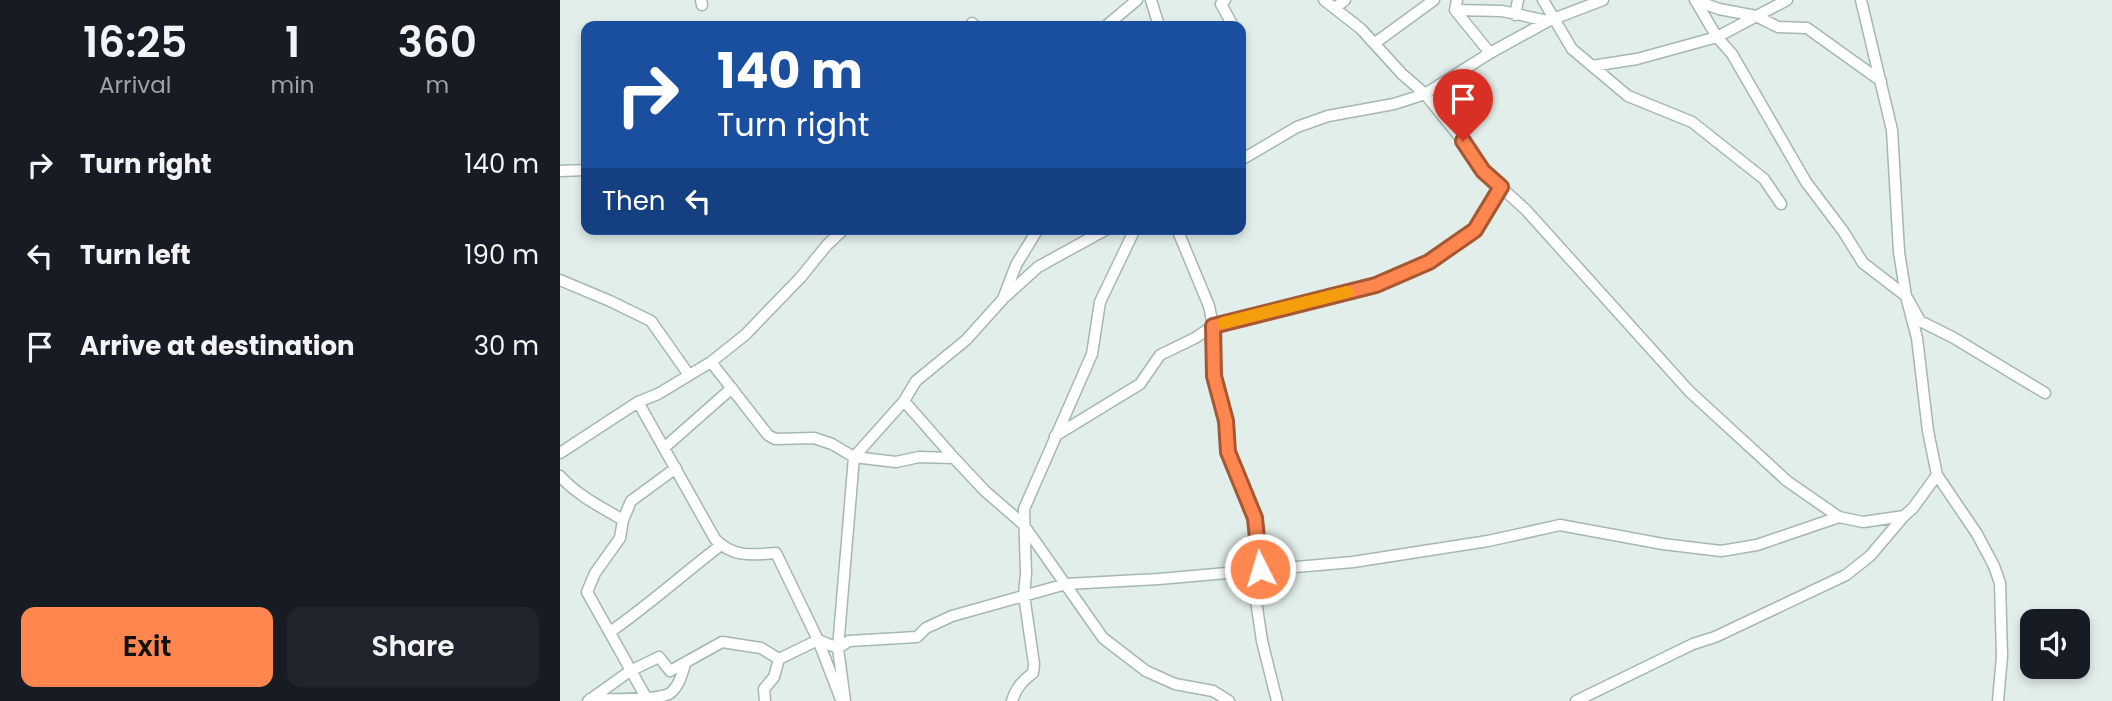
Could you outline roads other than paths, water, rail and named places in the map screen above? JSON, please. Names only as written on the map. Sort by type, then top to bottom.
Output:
[{"type":"street","points":[[1112,21],[1137,0]]},
{"type":"street","points":[[1151,0],[1157,21]]},
{"type":"street","points":[[1225,0],[1221,4],[1230,21]]},
{"type":"street","points":[[1325,0],[1375,43],[1402,74],[1425,94],[1483,171],[1554,240],[1689,391],[1787,481],[1839,517],[1864,522],[1903,516]]},
{"type":"street","points":[[1335,8],[1345,0]]},
{"type":"street","points":[[1375,43],[1434,0]]},
{"type":"street","points":[[1515,15],[1518,0]]},
{"type":"street","points":[[1543,0],[1572,49],[1628,96],[1692,122],[1764,179],[1781,204]]},
{"type":"street","points":[[1246,157],[1297,127],[1328,116],[1394,104],[1425,94],[1490,53],[1552,19],[1603,0]]},
{"type":"street","points":[[1695,0],[1719,9],[1756,16],[1778,27],[1807,28],[1882,81]]},
{"type":"street","points":[[1695,0],[1717,37],[1732,54],[1806,182],[1863,263],[1906,296],[1920,321],[1954,338],[2045,393]]},
{"type":"street","points":[[1592,66],[1637,59],[1717,37],[1787,0]]},
{"type":"street","points":[[1861,0],[1892,130],[1896,219],[1906,296],[1917,338],[1927,431],[1937,475],[1978,534],[2000,583],[2002,656],[1998,701]]},
{"type":"street","points":[[1456,5],[1552,19]]},
{"type":"street","points":[[1456,5],[1490,53]]},
{"type":"street","points":[[560,171],[581,170]]},
{"type":"street","points":[[1055,436],[1140,384],[1160,355],[1213,326],[1376,285],[1429,262],[1475,230],[1501,187]]},
{"type":"street","points":[[560,453],[638,402],[658,394],[711,362],[745,335],[838,235]]},
{"type":"street","points":[[1003,299],[1016,265],[1034,235]]},
{"type":"street","points":[[843,701],[838,648],[854,457],[904,401],[916,381],[966,340],[1003,299],[1038,267],[1096,235]]},
{"type":"street","points":[[1012,701],[1023,680],[1033,673],[1034,664],[1024,595],[1024,509],[1092,354],[1100,302],[1132,235]]},
{"type":"street","points":[[1179,235],[1209,306],[1213,326],[1214,376],[1226,421],[1228,452],[1255,518],[1260,569],[1255,594],[1262,641],[1277,701]]},
{"type":"street","points":[[560,280],[651,321],[689,375]]},
{"type":"street","points":[[711,362],[768,435],[775,439],[814,438],[832,444],[854,457],[896,462],[919,457],[954,458]]},
{"type":"street","points":[[665,447],[732,388]]},
{"type":"street","points":[[904,401],[985,491],[1025,527],[1103,638],[1146,671],[1175,684],[1213,691],[1229,701]]},
{"type":"street","points":[[638,402],[715,539],[721,545],[745,556],[776,553],[818,640],[843,701]]},
{"type":"street","points":[[648,700],[587,592],[595,573],[620,538],[623,520],[631,501],[676,468]]},
{"type":"street","points":[[1576,701],[1693,644],[1736,628],[1846,575],[1870,556],[1903,516],[1913,508],[1937,475]]},
{"type":"street","points":[[560,476],[588,500],[623,520]]},
{"type":"street","points":[[838,648],[849,641],[917,637],[926,628],[952,616],[1066,584],[1159,579],[1353,562],[1489,541],[1560,525],[1663,544],[1721,551],[1758,545],[1839,517]]},
{"type":"street","points":[[610,632],[646,607],[721,545]]},
{"type":"street","points":[[765,701],[764,689],[774,677],[779,659],[818,640],[838,648]]},
{"type":"street","points":[[589,700],[630,671],[659,657],[670,671],[722,642],[761,648],[779,659]]},
{"type":"street","points":[[589,700],[648,700],[669,694],[680,681],[685,664]]}]
